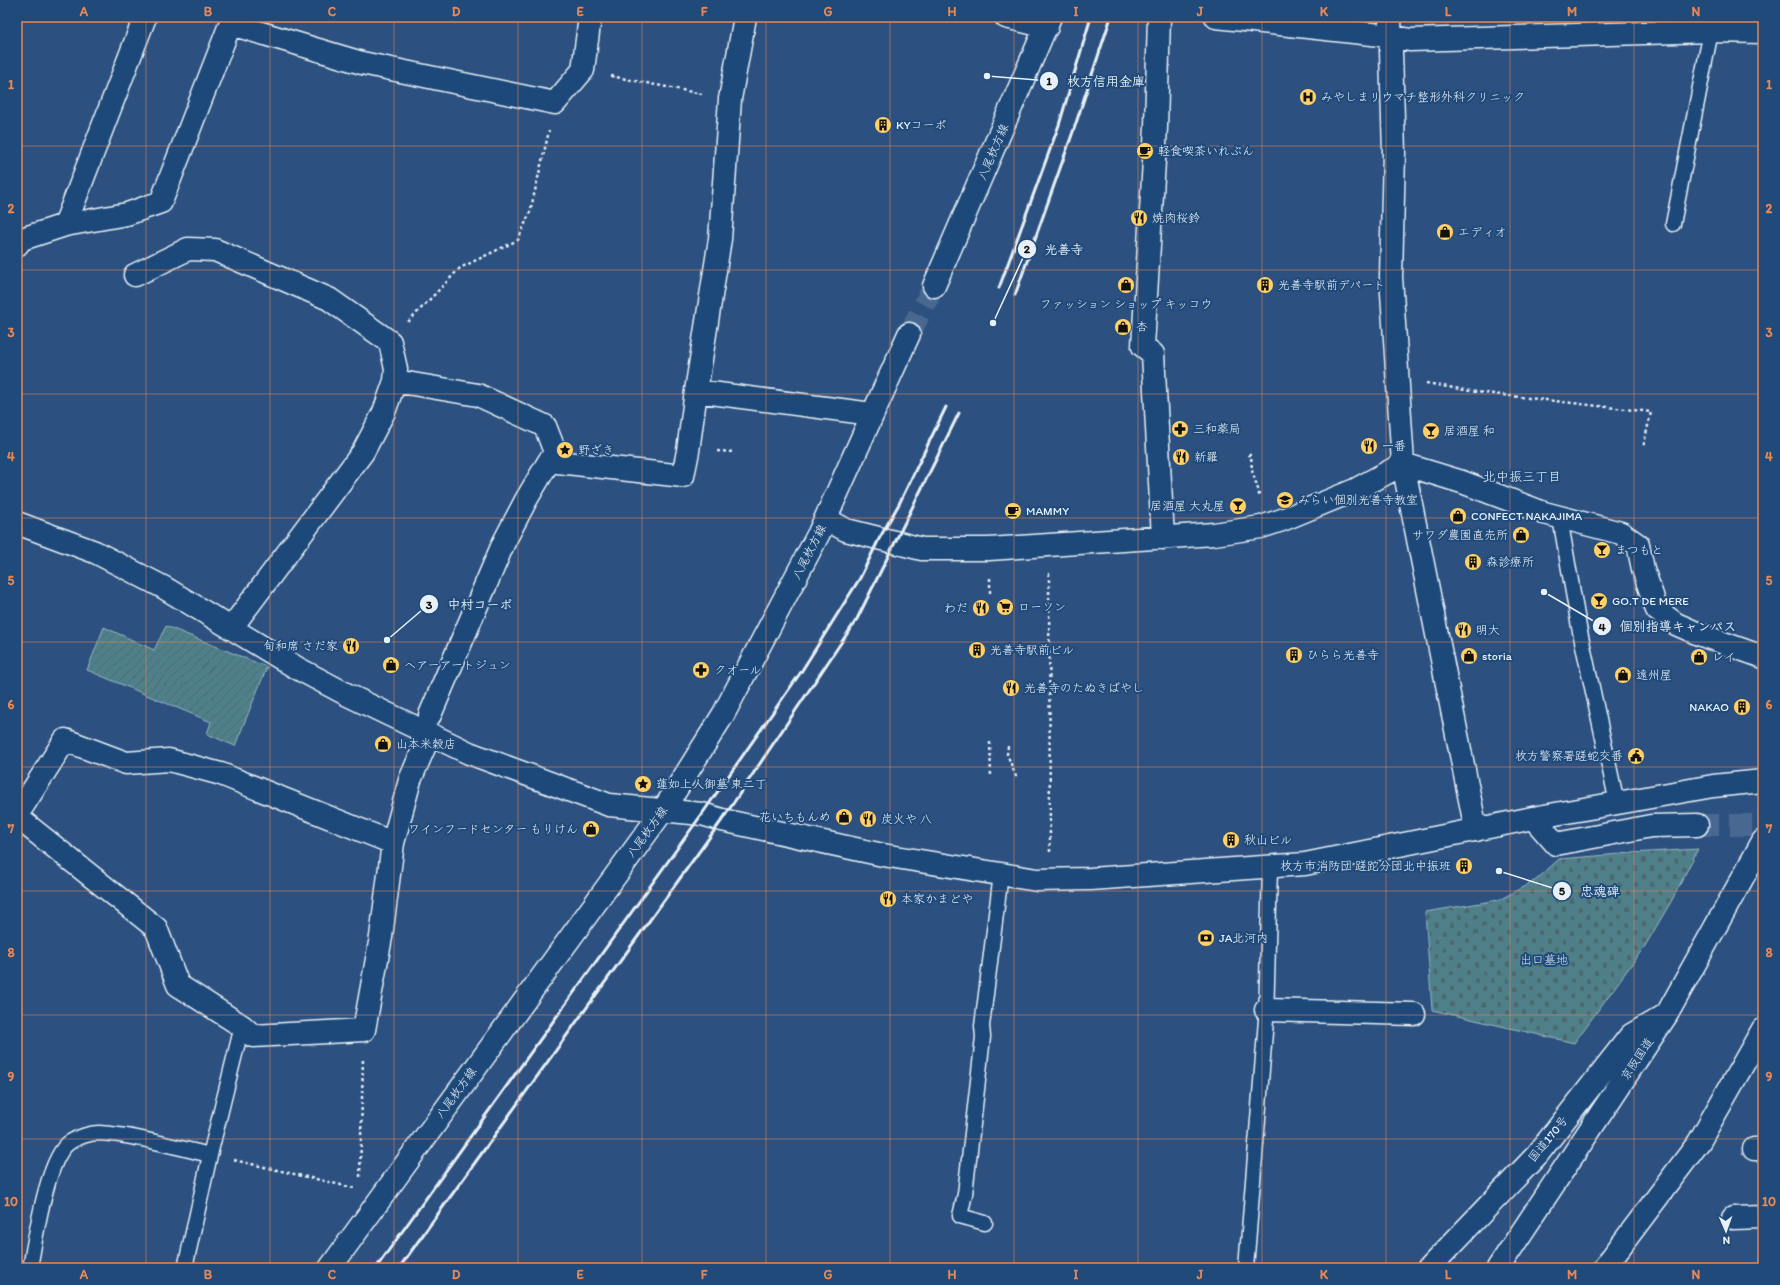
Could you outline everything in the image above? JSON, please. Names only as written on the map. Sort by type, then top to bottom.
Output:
[{"type":"main road","points":[[65,225],[145,17]]},
{"type":"main road","points":[[17,245],[22,239],[65,225],[128,214],[161,202],[232,20],[362,63],[555,104],[583,70],[590,17]]},
{"type":"main road","points":[[393,843],[222,774],[169,760],[126,763],[65,740],[17,816],[156,928],[178,985],[242,1026],[253,1036],[364,1030],[381,937],[393,843],[410,780],[430,725],[504,542],[526,500],[549,461],[683,476],[720,239],[730,99],[745,17]]},
{"type":"main road","points":[[1006,17],[1048,22]]},
{"type":"main road","points":[[1158,17],[1156,127],[1142,346],[1153,354],[1163,538]]},
{"type":"main road","points":[[1216,17],[1390,26],[1410,40],[1711,31],[1763,32]]},
{"type":"main road","name":"八尾枚方線","points":[[934,286],[1048,22]]},
{"type":"main road","points":[[1390,26],[1394,153],[1391,277],[1403,464],[1476,830]]},
{"type":"main road","points":[[136,275],[188,249],[215,250],[329,299],[390,342],[396,369],[395,382],[384,412],[363,452],[232,627]]},
{"type":"main road","name":"八尾枚方線","points":[[330,1268],[383,1193],[664,809],[723,715],[826,518],[909,334]]},
{"type":"main road","points":[[395,382],[478,395],[545,426],[559,462]]},
{"type":"main road","points":[[696,391],[872,414]]},
{"type":"main road","points":[[826,518],[846,530],[922,549],[989,549],[1214,534],[1261,527],[1282,520],[1355,490],[1403,464],[1462,482],[1514,503],[1560,518],[1621,533],[1638,545],[1643,569],[1657,610],[1682,627],[1763,657]]},
{"type":"main road","points":[[17,523],[95,552],[163,587],[232,627],[297,668],[348,695],[430,725],[469,753],[609,805],[664,809],[702,814],[722,820],[883,855],[1037,880],[1152,876],[1305,864],[1533,818],[1713,786],[1763,781]]},
{"type":"main road","points":[[1533,818],[1556,844],[1651,826],[1697,825]]},
{"type":"main road","name":"京阪国道","points":[[1498,1268],[1667,1014],[1763,841]]},
{"type":"main road","points":[[1266,1010],[1414,1014]]},
{"type":"main road","name":"国道170号","points":[[1429,1268],[1537,1155],[1631,1035],[1667,1014]]},
{"type":"main road","points":[[1604,1268],[1699,1142],[1763,1029]]},
{"type":"main road","points":[[1733,1218],[1763,1217]]},
{"type":"lane","points":[[1673,224],[1711,31]]},
{"type":"lane","points":[[1560,518],[1579,627],[1616,803]]},
{"type":"lane","points":[[1246,1268],[1252,1213],[1266,1010],[1270,867]]},
{"type":"lane","points":[[984,1223],[960,1216],[966,1186],[983,1037],[982,1026],[1001,874]]},
{"type":"lane","points":[[185,1268],[210,1155],[242,1026]]},
{"type":"lane","points":[[30,1268],[45,1194],[57,1158],[69,1142],[82,1136],[98,1133],[135,1139],[210,1155]]},
{"type":"path","points":[[583,70],[730,99]]},
{"type":"path","points":[[390,342],[460,268],[518,240],[530,212],[555,104]]},
{"type":"path","points":[[1398,379],[1476,392],[1651,412],[1643,448]]},
{"type":"path","points":[[1248,455],[1252,455],[1252,471],[1259,492]]},
{"type":"path","points":[[1049,544],[1050,880]]},
{"type":"path","points":[[990,742],[991,776]]},
{"type":"path","points":[[1008,746],[1007,754],[1017,779]]},
{"type":"path","points":[[360,1189],[364,1030]]},
{"type":"path","points":[[210,1155],[383,1193]]},
{"type":"green space","points":[[166,626],[267,667],[235,746],[207,734],[211,722],[87,670],[104,627],[154,650]]},
{"type":"green space","name":"出口墓地","points":[[1698,849],[1672,900],[1645,946],[1574,1043],[1432,1010],[1425,912],[1499,900],[1536,880],[1559,859]]},
{"type":"tunnel","points":[[909,334],[934,286]]},
{"type":"tunnel","points":[[1697,825],[1763,825]]},
{"type":"railway","points":[[999,288],[1059,125],[1091,17]]},
{"type":"railway","points":[[1015,295],[1074,129],[1111,17]]},
{"type":"railway","points":[[376,1268],[702,814],[801,672],[860,578],[879,539],[899,504],[946,407]]},
{"type":"railway","points":[[399,1268],[722,820],[857,619],[959,413]]},
{"type":"place","name":"枚方信用金庫","points":[[987,76]]},
{"type":"place","name":"みやしまリウマチ整形外科クリニック","points":[[1308,97]]},
{"type":"place","name":"KYコーポ","points":[[883,125]]},
{"type":"place","name":"軽食喫茶いれぶん","points":[[1145,151]]},
{"type":"place","name":"焼肉桜鈴","points":[[1139,218]]},
{"type":"place","name":"エディオ","points":[[1445,232]]},
{"type":"place","name":"ファッション ショップ キッコウ","points":[[1126,285]]},
{"type":"place","name":"光善寺駅前デパート","points":[[1265,285]]},
{"type":"place","name":"光善寺","points":[[993,323]]},
{"type":"place","name":"杏","points":[[1123,327]]},
{"type":"place","name":"三和薬局","points":[[1180,429]]},
{"type":"place","name":"居酒屋 和","points":[[1431,431]]},
{"type":"place","name":"一番","points":[[1369,446]]},
{"type":"place","name":"野ざき","points":[[565,450]]},
{"type":"place","name":"新羅","points":[[1181,457]]},
{"type":"place","name":"みらい個別光善寺教室","points":[[1285,500]]},
{"type":"place","name":"居酒屋 大丸屋","points":[[1238,506]]},
{"type":"place","name":"MAMMY","points":[[1013,511]]},
{"type":"place","name":"CONFECT NAKAJIMA","points":[[1458,516]]},
{"type":"place","name":"サワダ農園直売所","points":[[1521,535]]},
{"type":"place","name":"まつもと","points":[[1602,550]]},
{"type":"place","name":"森診療所","points":[[1473,562]]},
{"type":"place","name":"個別指導キャンパス","points":[[1544,592]]},
{"type":"place","name":"GO.T DE MERE","points":[[1599,601]]},
{"type":"place","name":"ローソン","points":[[1005,607]]},
{"type":"place","name":"わだ","points":[[981,608]]},
{"type":"place","name":"明大","points":[[1463,630]]},
{"type":"place","name":"中村コーポ","points":[[387,640]]},
{"type":"place","name":"旬和席 さだ家","points":[[351,646]]},
{"type":"place","name":"光善寺駅前ビル","points":[[977,650]]},
{"type":"place","name":"ひらら光善寺","points":[[1294,655]]},
{"type":"place","name":"storia","points":[[1469,656]]},
{"type":"place","name":"レイ","points":[[1699,657]]},
{"type":"place","name":"ヘアーアートジュン","points":[[391,665]]},
{"type":"place","name":"クオール","points":[[701,670]]},
{"type":"place","name":"遠州屋","points":[[1623,675]]},
{"type":"place","name":"光善寺のたぬきばやし","points":[[1011,688]]},
{"type":"place","name":"NAKAO","points":[[1742,707]]},
{"type":"place","name":"山本米穀店","points":[[383,744]]},
{"type":"place","name":"枚方警察署蹉蛇交番","points":[[1636,756]]},
{"type":"place","name":"蓮如上人御墓 東二丁","points":[[643,784]]},
{"type":"place","name":"花いちもんめ","points":[[844,817]]},
{"type":"place","name":"炭火や 八","points":[[868,819]]},
{"type":"place","name":"ワインフードセンター もりけん","points":[[591,829]]},
{"type":"place","name":"秋山ビル","points":[[1231,840]]},
{"type":"place","name":"枚方市消防団 蹉跎分団北中振班","points":[[1464,866]]},
{"type":"place","name":"忠魂碑","points":[[1499,871]]},
{"type":"place","name":"本家かまどや","points":[[888,899]]},
{"type":"place","name":"JA北河内","points":[[1206,938]]},
{"type":"district","name":"北中振三丁目","points":[[1522,476]]}]
